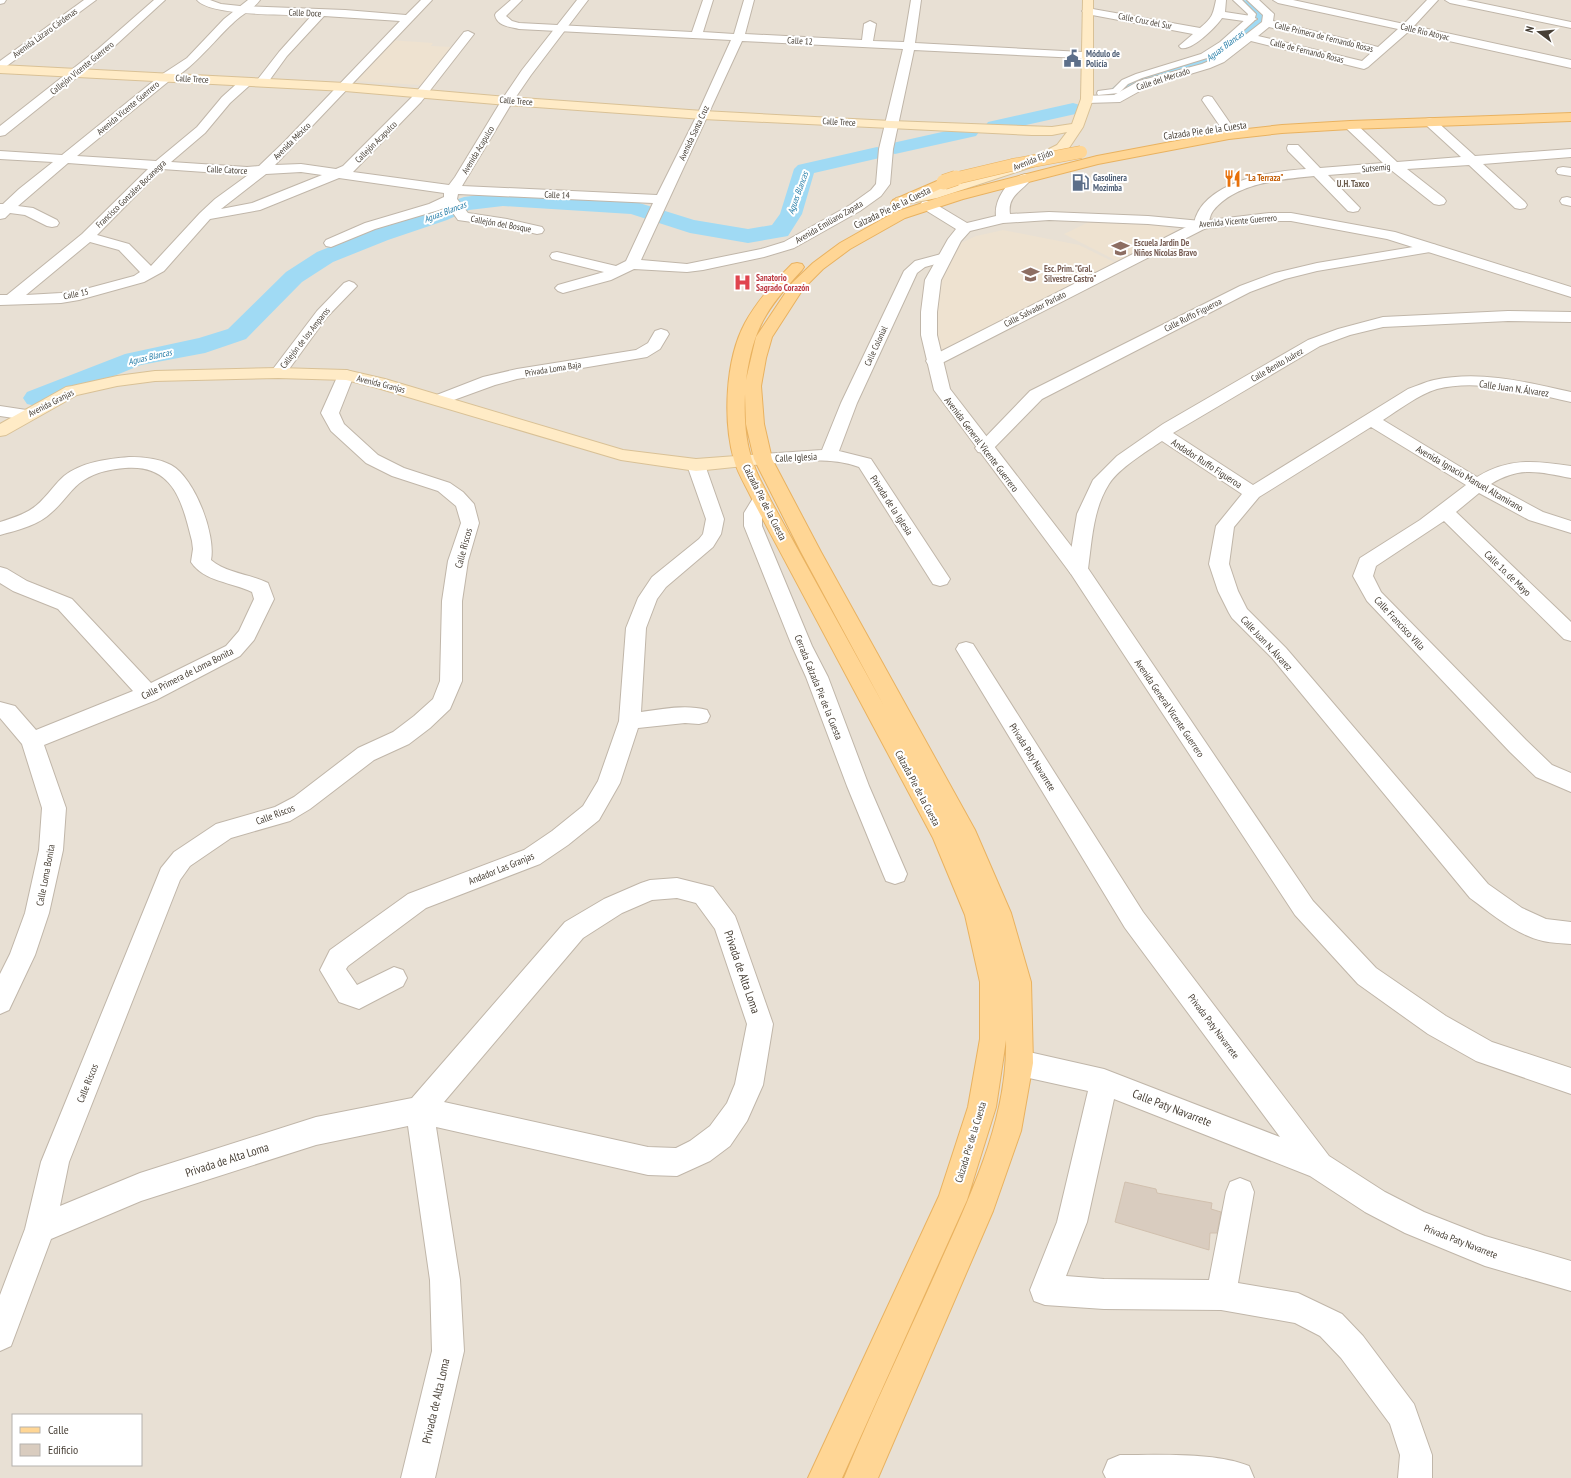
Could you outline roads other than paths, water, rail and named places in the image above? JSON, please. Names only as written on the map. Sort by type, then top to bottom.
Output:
[{"type":"main road","points":[[1100,0],[1100,27]]},
{"type":"main road","name":"Avenida Ejido","points":[[926,205],[939,198],[1046,166],[1076,149],[1083,128],[1087,99],[1088,6]]},
{"type":"main road","points":[[1095,114],[1101,96],[1101,42]]},
{"type":"main road","name":"Calle Trece","points":[[0,69],[345,87],[507,101],[891,125],[1032,131],[1083,128]]},
{"type":"main road","name":"Calzada Pie de la Cuesta","points":[[825,1478],[952,1200],[982,1107],[993,1039],[993,982],[977,915],[944,836],[761,499],[753,460],[736,415],[737,391],[748,333],[780,284],[806,259],[827,242],[859,222],[901,201],[944,182],[979,171],[1014,163],[1226,126],[1306,120],[1571,110]]},
{"type":"main road","name":"Calzada Pie de la Cuesta","points":[[861,1478],[978,1211],[1007,1131],[1020,1063],[1018,982],[999,913],[963,830],[811,552],[753,460],[755,424],[753,386],[758,358],[764,337],[797,286],[818,266],[845,246],[900,215],[926,205],[1025,178],[1097,160],[1228,135],[1282,129],[1350,125],[1571,117]]},
{"type":"main road","name":"Avenida Ejido","points":[[901,201],[932,195],[1029,163],[1062,148],[1083,128]]},
{"type":"main road","name":"Calle Trece","points":[[1032,131],[1054,140],[1062,148]]},
{"type":"main road","points":[[1084,152],[1097,160]]},
{"type":"main road","name":"Avenida Granjas","points":[[0,431],[72,391],[117,381],[156,376],[278,373],[346,375],[440,400],[621,455],[696,465],[753,460]]},
{"type":"street","name":"Avenida Lázaro Cárdenas","points":[[0,66],[91,0]]},
{"type":"street","name":"Callejón Vicente Guerrero","points":[[0,132],[76,74],[140,20],[160,0]]},
{"type":"street","name":"Calle Doce","points":[[202,0],[208,4],[241,9],[345,13],[408,19]]},
{"type":"street","name":"Avenida Vicente Guerrero","points":[[2,210],[165,78],[191,60],[216,32],[241,9],[255,0]]},
{"type":"street","name":"Avenida México","points":[[150,274],[159,268],[205,216],[220,202],[263,170],[428,0]]},
{"type":"street","name":"Calle 12","points":[[517,0],[500,15],[501,19],[519,26],[738,38],[806,35],[867,44],[1101,56]]},
{"type":"street","name":"Avenida Acapulco","points":[[332,243],[370,226],[434,208],[451,196],[507,101],[526,73],[583,0]]},
{"type":"street","points":[[696,35],[708,0]]},
{"type":"street","name":"Avenida Santa Cruz","points":[[632,264],[738,38],[749,0]]},
{"type":"street","name":"Avenida Emiliano Zapata","points":[[632,264],[687,268],[764,253],[796,242],[855,208],[876,193],[883,184],[886,150],[909,46],[916,0]]},
{"type":"street","points":[[1185,46],[1213,23],[1219,14],[1221,0]]},
{"type":"street","points":[[1101,96],[1116,91],[1125,82],[1139,76],[1204,56],[1223,44],[1251,19],[1252,14],[1237,0]]},
{"type":"street","points":[[1252,0],[1269,14],[1267,23]]},
{"type":"street","name":"Calle Río Atoyac","points":[[1278,0],[1571,64]]},
{"type":"street","points":[[1380,50],[1406,28],[1433,0]]},
{"type":"street","points":[[1450,0],[1571,25]]},
{"type":"street","name":"Calle Cruz del Sur","points":[[1088,6],[1100,12],[1203,32]]},
{"type":"street","points":[[262,82],[283,54],[320,13]]},
{"type":"street","points":[[1219,14],[1251,19]]},
{"type":"street","name":"Calle del Mercado","points":[[1087,99],[1101,96],[1116,99],[1143,84],[1206,66],[1220,60],[1267,23]]},
{"type":"street","name":"Calle Primera de Fernando Rosas","points":[[1267,23],[1380,50]]},
{"type":"street","points":[[867,44],[870,24]]},
{"type":"street","name":"Callejón Acapulco","points":[[205,216],[255,207],[348,169],[422,93],[442,70],[468,34]]},
{"type":"street","name":"Calle de Fernando Rosas","points":[[1250,37],[1364,65],[1380,50]]},
{"type":"street","name":"Francisco González Bocanegra","points":[[5,300],[87,237],[159,165],[201,130],[226,100],[246,82]]},
{"type":"street","points":[[1208,100],[1226,126]]},
{"type":"street","points":[[1430,122],[1520,205]]},
{"type":"street","points":[[1350,125],[1394,166],[1439,201]]},
{"type":"street","points":[[1293,148],[1353,208]]},
{"type":"street","name":"Sutsemig","points":[[1201,225],[1201,220],[1205,212],[1213,203],[1230,191],[1261,179],[1291,174],[1571,153]]},
{"type":"street","name":"Calle Catorce","points":[[0,155],[64,161],[247,171],[301,168],[337,173],[451,196]]},
{"type":"street","points":[[1003,219],[1001,207],[1006,196],[1025,178]]},
{"type":"street","name":"Calle 14","points":[[451,196],[660,204]]},
{"type":"street","name":"Callejón del Bosque","points":[[451,196],[463,217],[507,223],[537,230]]},
{"type":"street","points":[[926,205],[965,228]]},
{"type":"street","points":[[2,210],[28,211],[52,223]]},
{"type":"street","name":"Avenida Vicente Guerrero","points":[[965,228],[1003,219],[1049,216],[1148,220],[1201,225],[1269,217],[1290,217],[1390,235],[1571,292]]},
{"type":"street","name":"Calle Salvador Parlato","points":[[934,361],[1201,225]]},
{"type":"street","name":"Avenida General Vicente Guerrero","points":[[965,228],[955,239],[933,280],[929,312],[929,335],[942,390],[984,448],[1078,569],[1304,908],[1367,976],[1437,1025],[1485,1052],[1571,1082]]},
{"type":"street","points":[[87,237],[124,246],[150,274]]},
{"type":"street","name":"Calle Ruffo Figueroa","points":[[984,448],[1002,433],[1015,416],[1036,395],[1245,289],[1280,276],[1317,267],[1431,248]]},
{"type":"street","points":[[557,256],[618,271]]},
{"type":"street","name":"Calle Colonial","points":[[828,456],[849,403],[911,271],[920,264],[945,257]]},
{"type":"street","points":[[563,288],[606,277],[632,264]]},
{"type":"street","name":"Calle 15","points":[[5,300],[61,298],[79,295],[139,279],[150,274]]},
{"type":"street","name":"Callejón de los Amparos","points":[[278,373],[322,314],[349,286]]},
{"type":"street","name":"Calle Benito Juárez","points":[[1078,569],[1086,514],[1102,480],[1123,460],[1161,433],[1314,343],[1344,332],[1383,322],[1508,316],[1571,317]]},
{"type":"street","name":"Privada Loma Baja","points":[[440,400],[489,381],[517,374],[641,354],[654,346],[661,334]]},
{"type":"street","name":"Calle Riscos","points":[[0,1334],[40,1229],[55,1162],[170,875],[182,859],[204,842],[224,831],[282,814],[302,803],[366,754],[401,738],[422,722],[442,703],[452,681],[452,601],[458,561],[470,523],[465,504],[444,487],[398,472],[372,459],[337,427],[330,412],[346,375]]},
{"type":"street","name":"Calle Juan N. Álvarez","points":[[1571,397],[1490,382],[1458,382],[1434,385],[1414,393],[1253,493],[1225,526],[1219,564],[1228,591],[1239,613],[1279,653],[1479,891],[1513,916],[1543,930],[1571,933]]},
{"type":"street","points":[[0,411],[27,415]]},
{"type":"street","name":"Avenida Ignacio Manuel Altamirano","points":[[1372,420],[1478,485],[1536,516],[1571,527]]},
{"type":"street","name":"Andador Ruffo Figueroa","points":[[1161,433],[1253,493]]},
{"type":"street","name":"Calle Iglesia","points":[[753,460],[828,456]]},
{"type":"street","name":"Privada de la Iglesia","points":[[828,456],[852,458],[865,463],[940,579]]},
{"type":"street","name":"Calle Primera de Loma Bonita","points":[[0,529],[42,511],[71,479],[86,471],[107,465],[134,461],[150,463],[164,468],[176,478],[187,495],[203,548],[201,562],[211,571],[249,582],[261,588],[264,600],[247,635],[233,651],[148,694],[32,741]]},
{"type":"street","name":"Andador Las Granjas","points":[[394,978],[359,997],[348,994],[333,970],[339,958],[417,901],[532,857],[560,838],[591,813],[609,783],[630,721],[636,628],[648,598],[658,582],[706,543],[712,534],[715,519],[696,465]]},
{"type":"street","name":"Calle Francisco Villa","points":[[1571,472],[1533,467],[1512,468],[1496,473],[1478,485],[1445,512],[1367,563],[1362,576],[1374,596],[1518,746],[1544,771],[1571,783]]},
{"type":"street","name":"Cerrada Calzada Pie de la Cuesta","points":[[761,499],[753,513],[753,526],[802,646],[817,677],[858,786],[895,874]]},
{"type":"street","name":"Calle 1o. de Mayo","points":[[1445,512],[1571,634]]},
{"type":"street","points":[[0,574],[20,586],[65,604],[148,694]]},
{"type":"street","name":"Privada Paty Navarrete","points":[[966,649],[1134,920],[1319,1166],[1375,1202],[1415,1224],[1485,1251],[1571,1276]]},
{"type":"street","name":"Calle Loma Bonita","points":[[0,710],[7,712],[32,741],[54,808],[52,850],[37,913],[22,955],[0,1002]]},
{"type":"street","points":[[630,721],[685,715],[699,716]]},
{"type":"street","name":"Privada de Alta Loma","points":[[40,1229],[140,1187],[316,1131],[420,1110],[648,1161],[677,1162],[700,1151],[720,1136],[737,1112],[749,1085],[760,1024],[726,924],[704,894],[677,888],[650,890],[614,906],[574,930],[420,1110],[445,1280],[448,1351],[418,1478]]},
{"type":"street","name":"Calle Paty Navarrete","points":[[1020,1063],[1104,1082],[1319,1166]]},
{"type":"street","points":[[1104,1082],[1072,1222],[1045,1290],[1104,1294],[1221,1295],[1298,1308],[1331,1325],[1352,1347],[1403,1415],[1416,1455],[1415,1478]]},
{"type":"street","points":[[1221,1295],[1240,1192]]},
{"type":"street","points":[[1120,1472],[1237,1478]]},
{"type":"waterway","name":"Aguas Blancas","points":[[1118,93],[1132,84],[1148,78],[1203,63],[1235,41],[1260,19],[1257,10],[1244,0]]},
{"type":"waterway","name":"Aguas Blancas","points":[[995,126],[1073,109]]},
{"type":"waterway","name":"Aguas Blancas","points":[[895,148],[969,132]]},
{"type":"waterway","name":"Aguas Blancas","points":[[36,398],[134,359],[205,345],[237,334],[294,277],[325,257],[380,235],[439,215],[464,204],[503,199],[633,208],[690,226],[748,236],[780,231],[791,214],[805,169],[877,153]]},
{"type":"place","name":"Módulo de Policía","points":[[1073,59]]},
{"type":"place","name":"\"La Terraza\"","points":[[1232,178]]},
{"type":"place","name":"Gasolinera Mozimba","points":[[1080,183]]},
{"type":"place","name":"Escuela Jardin De Niños Nicolas Bravo","points":[[1121,248]]},
{"type":"place","name":"Esc. Prim. \"Gral. Silvestre Castro\"","points":[[1031,274]]},
{"type":"place","name":"Sanatorio Sagrado Corazón","points":[[743,283]]},
{"type":"district","name":"U.H. Taxco","points":[[1353,184]]}]
